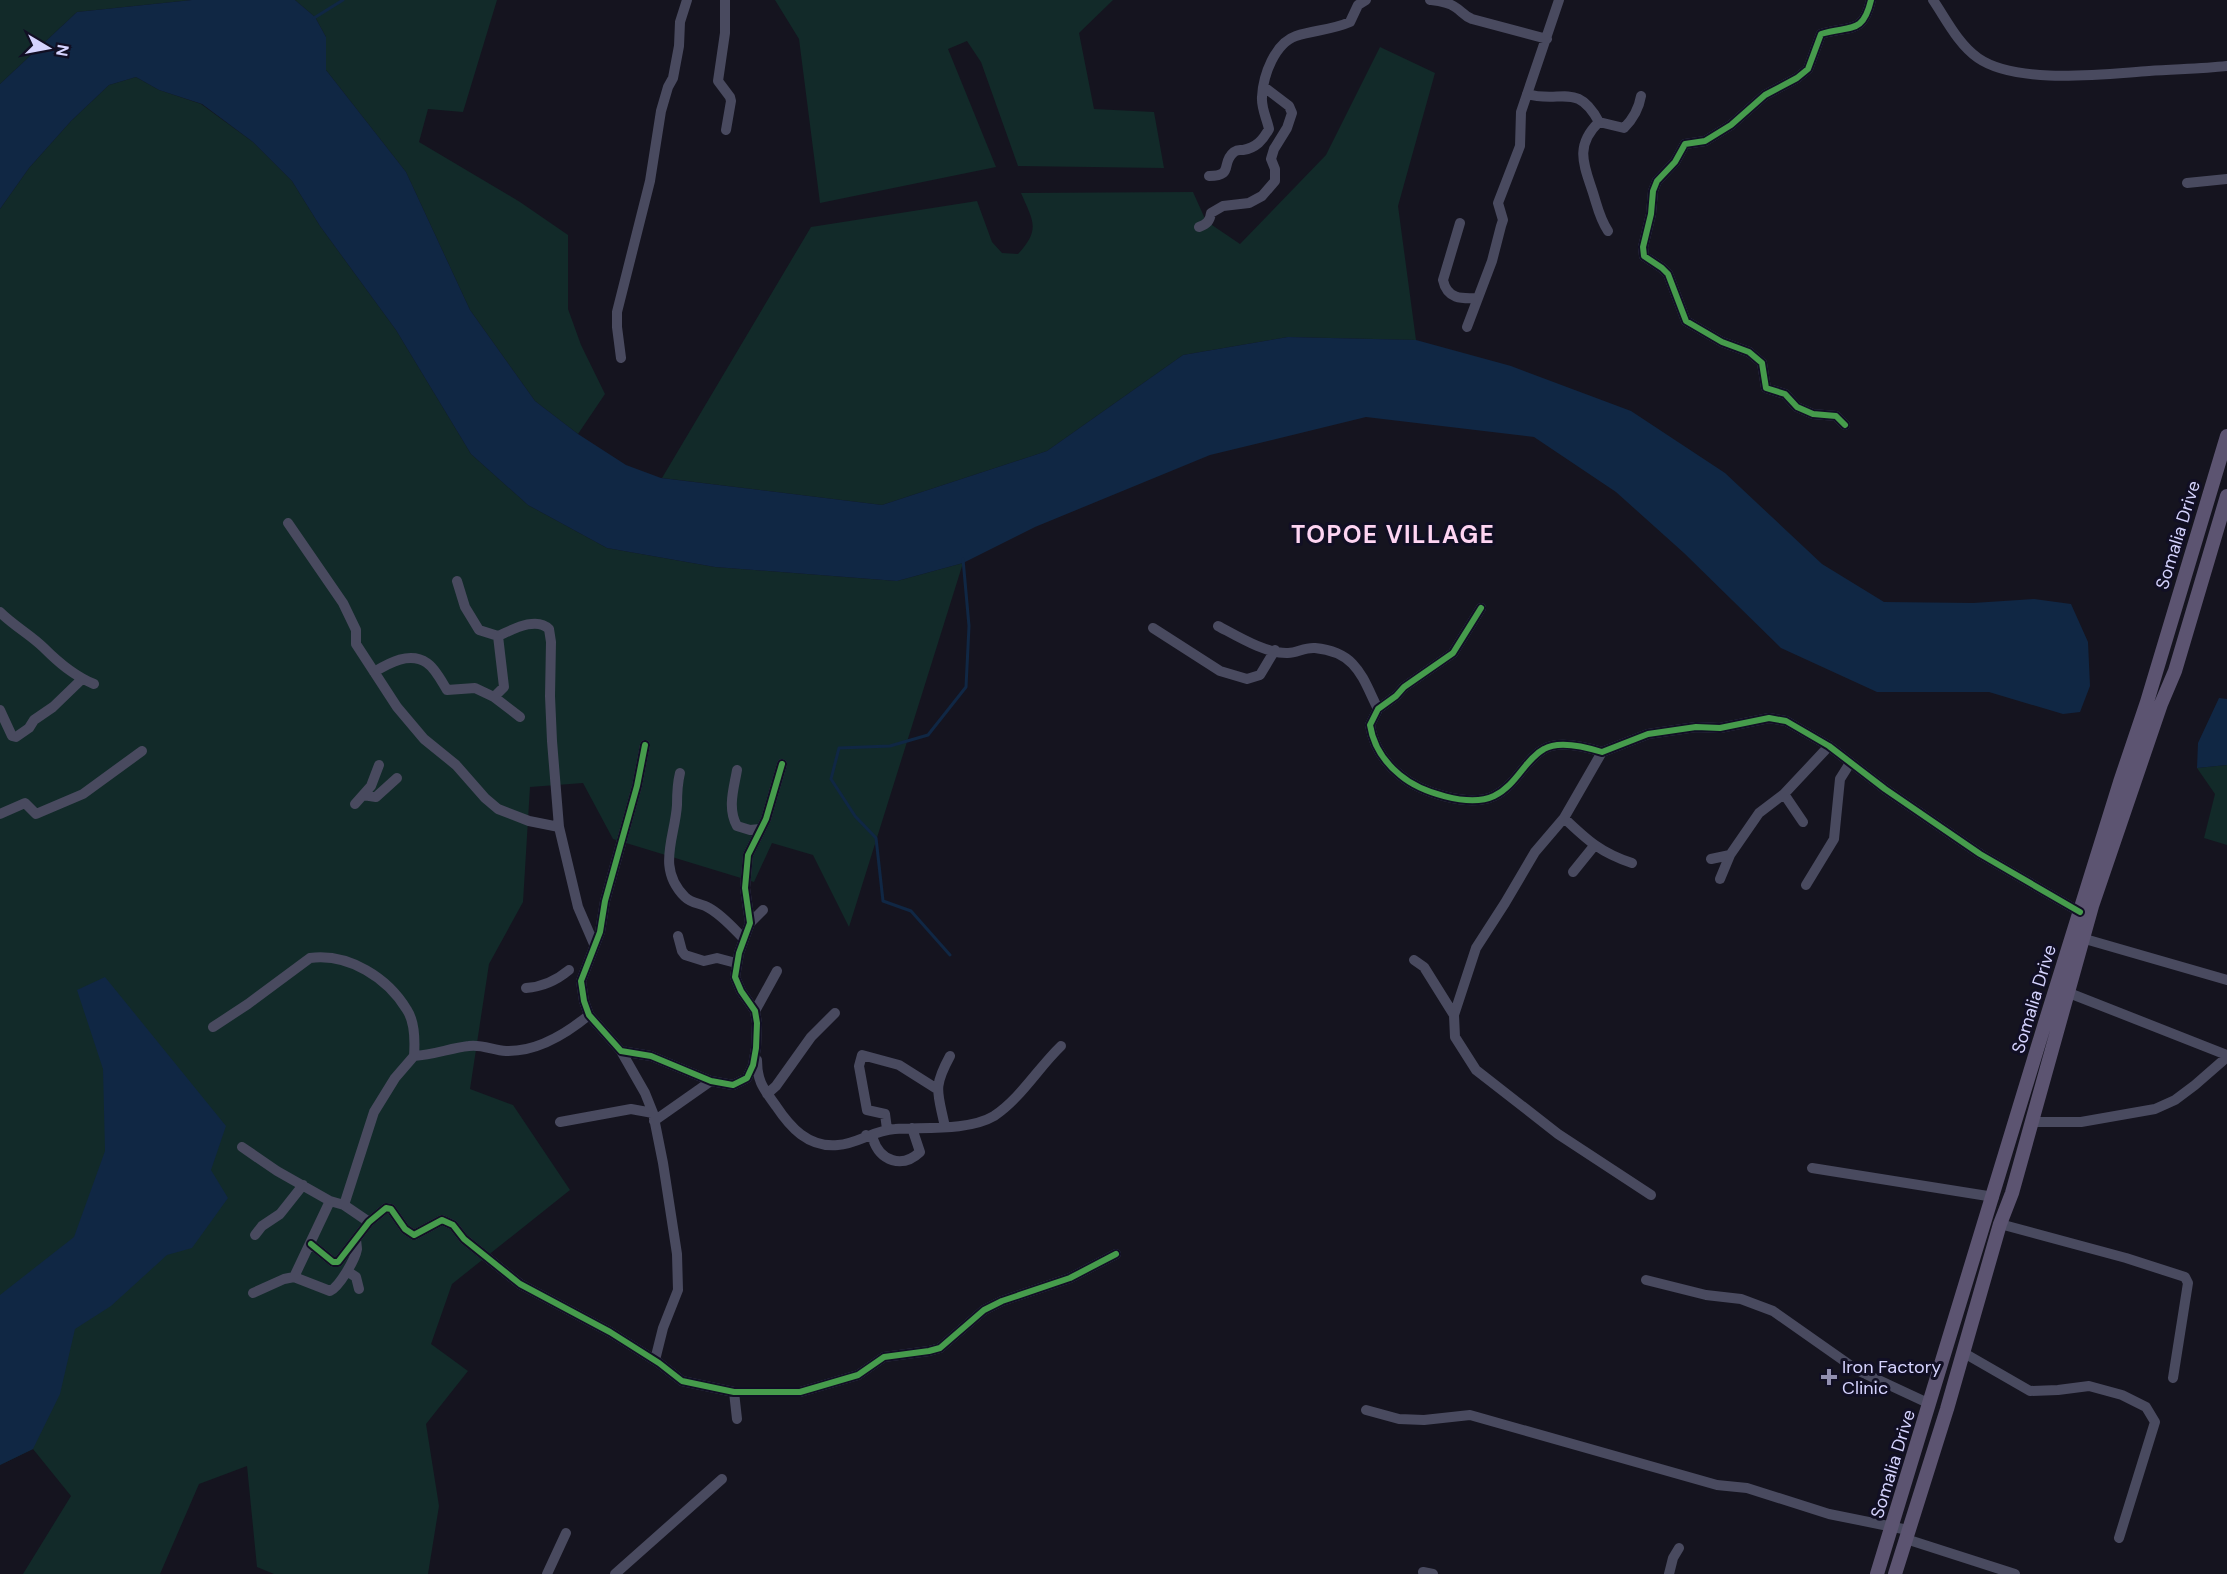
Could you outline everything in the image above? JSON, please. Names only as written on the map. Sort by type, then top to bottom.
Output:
[{"type":"main road","name":"Somalia Drive","points":[[1877,1574],[2227,436]]},
{"type":"main road","name":"Somalia Drive","points":[[1894,1574],[1964,1353],[2000,1224],[2012,1193],[2085,939],[2092,906],[2161,704],[2175,671],[2227,496]]},
{"type":"street","points":[[621,358],[617,312],[650,181],[661,111],[673,78],[680,46],[680,22],[687,0]]},
{"type":"street","points":[[725,0],[725,33],[718,76],[721,87],[730,96],[731,101],[726,130]]},
{"type":"street","points":[[1209,176],[1220,176],[1226,172],[1232,154],[1237,150],[1253,147],[1266,136],[1269,129],[1262,98],[1263,87],[1274,53],[1285,41],[1298,35],[1336,29],[1350,22],[1358,5],[1366,0]]},
{"type":"street","points":[[1430,0],[1449,4],[1472,19],[1547,39]]},
{"type":"street","points":[[1467,327],[1492,261],[1502,226],[1499,198],[1521,146],[1521,112],[1559,0]]},
{"type":"street","points":[[1845,425],[1836,416],[1813,414],[1797,407],[1785,394],[1766,388],[1762,363],[1756,357],[1722,342],[1686,321],[1668,274],[1644,255],[1643,247],[1651,214],[1653,190],[1661,175],[1675,162],[1685,144],[1705,141],[1731,125],[1765,95],[1797,78],[1808,69],[1821,34],[1857,27],[1864,21],[1872,0]]},
{"type":"street","points":[[1933,0],[1968,50],[1985,62],[2008,70],[2025,73],[2092,75],[2227,66]]},
{"type":"street","points":[[1199,227],[1206,224],[1211,213],[1223,206],[1249,202],[1262,196],[1275,181],[1275,169],[1271,159],[1292,113],[1289,106],[1263,87]]},
{"type":"street","points":[[1527,94],[1539,97],[1560,95],[1575,97],[1586,102],[1599,122],[1624,128],[1631,122],[1640,104],[1641,96]]},
{"type":"street","points":[[1599,122],[1587,136],[1583,146],[1583,159],[1596,209],[1608,231]]},
{"type":"street","points":[[2187,183],[2227,179]]},
{"type":"street","points":[[1460,223],[1443,280],[1445,289],[1451,295],[1464,299],[1478,298]]},
{"type":"street","points":[[288,523],[343,603],[356,630],[356,644],[397,707],[424,739],[456,765],[485,798],[498,809],[529,821],[559,827]]},
{"type":"street","points":[[457,581],[465,607],[479,630],[498,636],[515,628],[535,623],[542,624],[549,629],[552,741],[559,827],[578,907],[594,944]]},
{"type":"street","points":[[1481,608],[1453,653],[1404,687],[1378,709],[1370,725],[1371,733],[1387,761],[1400,776],[1447,797],[1484,800],[1510,786],[1537,754],[1552,746],[1587,747],[1602,752]]},
{"type":"street","points":[[0,612],[44,648],[56,661],[82,679],[94,684]]},
{"type":"street","points":[[1218,626],[1247,642],[1275,650],[1288,653],[1317,648],[1340,655],[1356,665],[1378,709]]},
{"type":"street","points":[[1153,628],[1220,672],[1247,679],[1260,675],[1275,650]]},
{"type":"street","points":[[494,697],[504,687],[498,636]]},
{"type":"street","points":[[374,672],[395,660],[413,658],[428,663],[447,690],[475,688],[494,697],[520,717]]},
{"type":"street","points":[[0,710],[12,736],[16,737],[29,728],[34,720],[53,707],[82,679]]},
{"type":"street","points":[[1651,1195],[1558,1134],[1476,1070],[1455,1038],[1454,1015],[1476,948],[1535,852],[1564,818],[1602,752],[1648,734],[1696,727],[1720,728],[1769,718],[1786,721],[1830,746],[1885,789],[1980,854],[2080,912]]},
{"type":"street","points":[[645,745],[637,786],[605,901],[600,932],[581,981],[589,1015],[621,1051],[640,1084],[653,1117],[675,1231],[679,1277],[678,1290],[663,1329],[655,1360]]},
{"type":"street","points":[[1720,879],[1730,855],[1760,813],[1784,794],[1830,746]]},
{"type":"street","points":[[0,814],[26,803],[36,814],[83,794],[142,751]]},
{"type":"street","points":[[1806,885],[1834,839],[1839,779],[1850,763]]},
{"type":"street","points":[[750,923],[745,888],[748,855],[766,819],[782,764]]},
{"type":"street","points":[[355,804],[375,779],[379,765]]},
{"type":"street","points":[[737,770],[731,811],[734,821],[737,826],[743,828],[760,829]]},
{"type":"street","points":[[680,773],[675,790],[677,805],[669,840],[668,863],[674,880],[687,899],[712,909],[744,939]]},
{"type":"street","points":[[363,795],[376,797],[397,778]]},
{"type":"street","points":[[1784,794],[1803,822]]},
{"type":"street","points":[[1564,818],[1594,846],[1611,857],[1632,863]]},
{"type":"street","points":[[1573,872],[1594,846]]},
{"type":"street","points":[[1711,859],[1730,855]]},
{"type":"street","points":[[763,910],[750,923],[744,939],[736,963],[737,984],[755,1011],[757,1066],[765,1091],[789,1126],[798,1134],[815,1142],[830,1146],[840,1145],[887,1129],[981,1122],[994,1115],[1019,1094],[1061,1046]]},
{"type":"street","points":[[678,936],[685,955],[704,961],[717,958],[736,963]]},
{"type":"street","points":[[2085,939],[2227,980]]},
{"type":"street","points":[[213,1027],[310,958],[320,957],[358,966],[380,978],[409,1012],[415,1039],[414,1056],[395,1078],[374,1112],[344,1204]]},
{"type":"street","points":[[1414,960],[1424,967],[1454,1015]]},
{"type":"street","points":[[526,988],[550,982],[569,970]]},
{"type":"street","points":[[755,1011],[777,971]]},
{"type":"street","points":[[2032,1122],[2081,1122],[2155,1109],[2175,1100],[2227,1056],[2069,993]]},
{"type":"street","points":[[621,1051],[651,1056],[711,1081],[765,1091],[776,1086],[811,1037],[835,1013]]},
{"type":"street","points":[[414,1056],[432,1055],[470,1045],[507,1051],[537,1047],[573,1028],[589,1015]]},
{"type":"street","points":[[733,1085],[747,1078],[756,1048]]},
{"type":"street","points":[[887,1129],[885,1114],[867,1110],[859,1066],[862,1055],[899,1065],[937,1089]]},
{"type":"street","points":[[945,1126],[937,1089],[939,1077],[950,1056]]},
{"type":"street","points":[[653,1117],[711,1081]]},
{"type":"street","points":[[560,1122],[632,1109],[653,1117]]},
{"type":"street","points":[[866,1135],[873,1139],[876,1148],[887,1159],[896,1162],[920,1152],[912,1128]]},
{"type":"street","points":[[242,1147],[277,1171],[330,1201],[344,1204],[369,1222]]},
{"type":"street","points":[[1812,1168],[1994,1197]]},
{"type":"street","points":[[255,1234],[262,1226],[280,1214],[303,1185]]},
{"type":"street","points":[[294,1277],[330,1201]]},
{"type":"street","points":[[311,1244],[333,1262],[338,1262],[369,1222],[386,1208],[391,1209],[405,1229],[414,1235],[442,1220],[447,1221],[464,1239],[520,1284],[610,1332],[655,1360],[682,1381],[734,1392],[800,1392],[858,1375],[884,1357],[940,1348],[984,1310],[1002,1301],[1070,1278],[1116,1254]]},
{"type":"street","points":[[2000,1224],[2127,1258],[2185,1277],[2188,1283],[2173,1378]]},
{"type":"street","points":[[254,1293],[284,1279],[294,1277],[330,1291],[335,1289],[347,1271],[357,1248],[356,1238]]},
{"type":"street","points":[[347,1271],[356,1277],[359,1289]]},
{"type":"street","points":[[1646,1280],[1706,1295],[1741,1299],[1773,1311],[1857,1370],[1930,1404]]},
{"type":"street","points":[[1964,1353],[2030,1391],[2089,1386],[2122,1395],[2146,1407],[2155,1422],[2119,1538]]},
{"type":"street","points":[[734,1392],[737,1419]]},
{"type":"street","points":[[1366,1410],[1399,1419],[1424,1420],[1470,1415],[1717,1485],[1747,1488],[1829,1514],[1893,1526],[1907,1535],[2015,1574]]},
{"type":"street","points":[[615,1574],[722,1479]]},
{"type":"street","points":[[551,1571],[566,1533]]},
{"type":"street","points":[[1669,1574],[1673,1558],[1679,1548]]},
{"type":"green space","points":[[0,0],[192,0],[77,12],[0,84]]},
{"type":"green space","points":[[295,0],[497,0],[463,112],[428,109],[419,142],[520,202],[568,235],[568,309],[581,345],[605,394],[578,434],[535,401],[470,310],[406,172],[326,70],[326,37],[315,17]]},
{"type":"green space","points":[[775,0],[1113,0],[1079,33],[1094,109],[1154,112],[1164,168],[1018,166],[981,62],[967,41],[948,49],[996,167],[820,203],[799,39]]},
{"type":"green space","points":[[1380,47],[1435,73],[1398,206],[1416,340],[1288,337],[1183,355],[1047,451],[882,505],[662,478],[811,227],[977,201],[992,242],[1002,253],[1018,254],[1030,238],[1033,225],[1021,193],[1193,192],[1206,221],[1240,244],[1326,155]]},
{"type":"green space","points":[[136,77],[159,90],[201,104],[253,142],[292,181],[320,226],[396,330],[471,454],[528,505],[607,548],[715,567],[897,581],[963,563],[849,927],[813,855],[772,843],[754,882],[613,839],[583,783],[530,787],[523,902],[489,964],[470,1089],[513,1105],[570,1190],[452,1284],[431,1344],[468,1371],[426,1424],[439,1506],[428,1574],[274,1574],[257,1567],[247,1466],[199,1484],[160,1574],[23,1574],[71,1496],[33,1449],[0,1465],[0,209],[29,168],[71,121],[109,85]]},
{"type":"green space","points":[[2227,765],[2227,845],[2204,838],[2215,794],[2197,768]]},
{"type":"water","points":[[192,0],[295,0],[315,17],[326,37],[326,70],[406,172],[470,310],[535,401],[578,434],[626,465],[661,478],[882,505],[1047,451],[1183,355],[1288,337],[1416,340],[1511,366],[1631,411],[1725,473],[1822,564],[1884,602],[1973,603],[2034,599],[2071,604],[2088,642],[2090,686],[2080,712],[2063,714],[1989,692],[1877,692],[1781,648],[1684,553],[1616,492],[1534,437],[1366,417],[1210,455],[1035,527],[963,563],[897,581],[715,567],[607,548],[528,505],[471,454],[396,330],[320,226],[292,181],[253,142],[202,104],[159,90],[136,77],[109,85],[71,121],[29,168],[0,209],[0,84],[77,12]]},
{"type":"water","points":[[2219,698],[2227,699],[2227,765],[2197,768],[2198,743]]},
{"type":"water","points":[[105,977],[226,1126],[211,1170],[228,1198],[192,1248],[167,1255],[111,1306],[75,1329],[60,1394],[33,1449],[0,1465],[0,1295],[74,1237],[105,1151],[103,1069],[77,990]]},
{"type":"waterway","points":[[314,18],[343,0]]},
{"type":"waterway","points":[[950,955],[911,911],[883,901],[876,838],[855,816],[831,779],[839,748],[890,746],[928,735],[966,687],[969,626],[963,559]]},
{"type":"cycle path","points":[[1845,425],[1836,416],[1813,414],[1797,407],[1785,394],[1766,388],[1762,363],[1749,352],[1722,342],[1686,321],[1668,274],[1644,256],[1643,247],[1651,214],[1653,191],[1657,181],[1675,162],[1685,144],[1705,141],[1731,125],[1765,95],[1797,78],[1808,69],[1821,34],[1859,24],[1864,19],[1871,0]]},
{"type":"cycle path","points":[[1481,608],[1453,653],[1404,687],[1378,709],[1370,725],[1384,758],[1400,775],[1420,787],[1459,799],[1484,799],[1502,791],[1537,753],[1550,746],[1573,745],[1602,752],[1648,734],[1696,727],[1720,728],[1769,718],[1786,721],[1829,746],[1885,789],[1980,854],[2080,912]]},
{"type":"cycle path","points":[[645,745],[637,786],[605,901],[600,932],[581,981],[584,1001],[589,1015],[621,1051],[651,1056],[711,1081],[733,1085],[747,1078],[753,1065],[756,1048],[755,1011],[741,991],[735,977],[739,953],[750,923],[745,888],[748,855],[766,819],[782,764]]},
{"type":"cycle path","points":[[311,1244],[333,1262],[338,1262],[369,1222],[386,1208],[391,1209],[405,1229],[414,1235],[442,1220],[453,1225],[464,1239],[520,1284],[610,1332],[659,1363],[682,1381],[734,1392],[800,1392],[858,1375],[884,1357],[940,1348],[984,1310],[1002,1301],[1070,1278],[1116,1254]]},
{"type":"place","name":"Iron Factory Clinic","points":[[1829,1377]]},
{"type":"district","name":"TOPOE VILLAGE","points":[[1393,535]]}]
